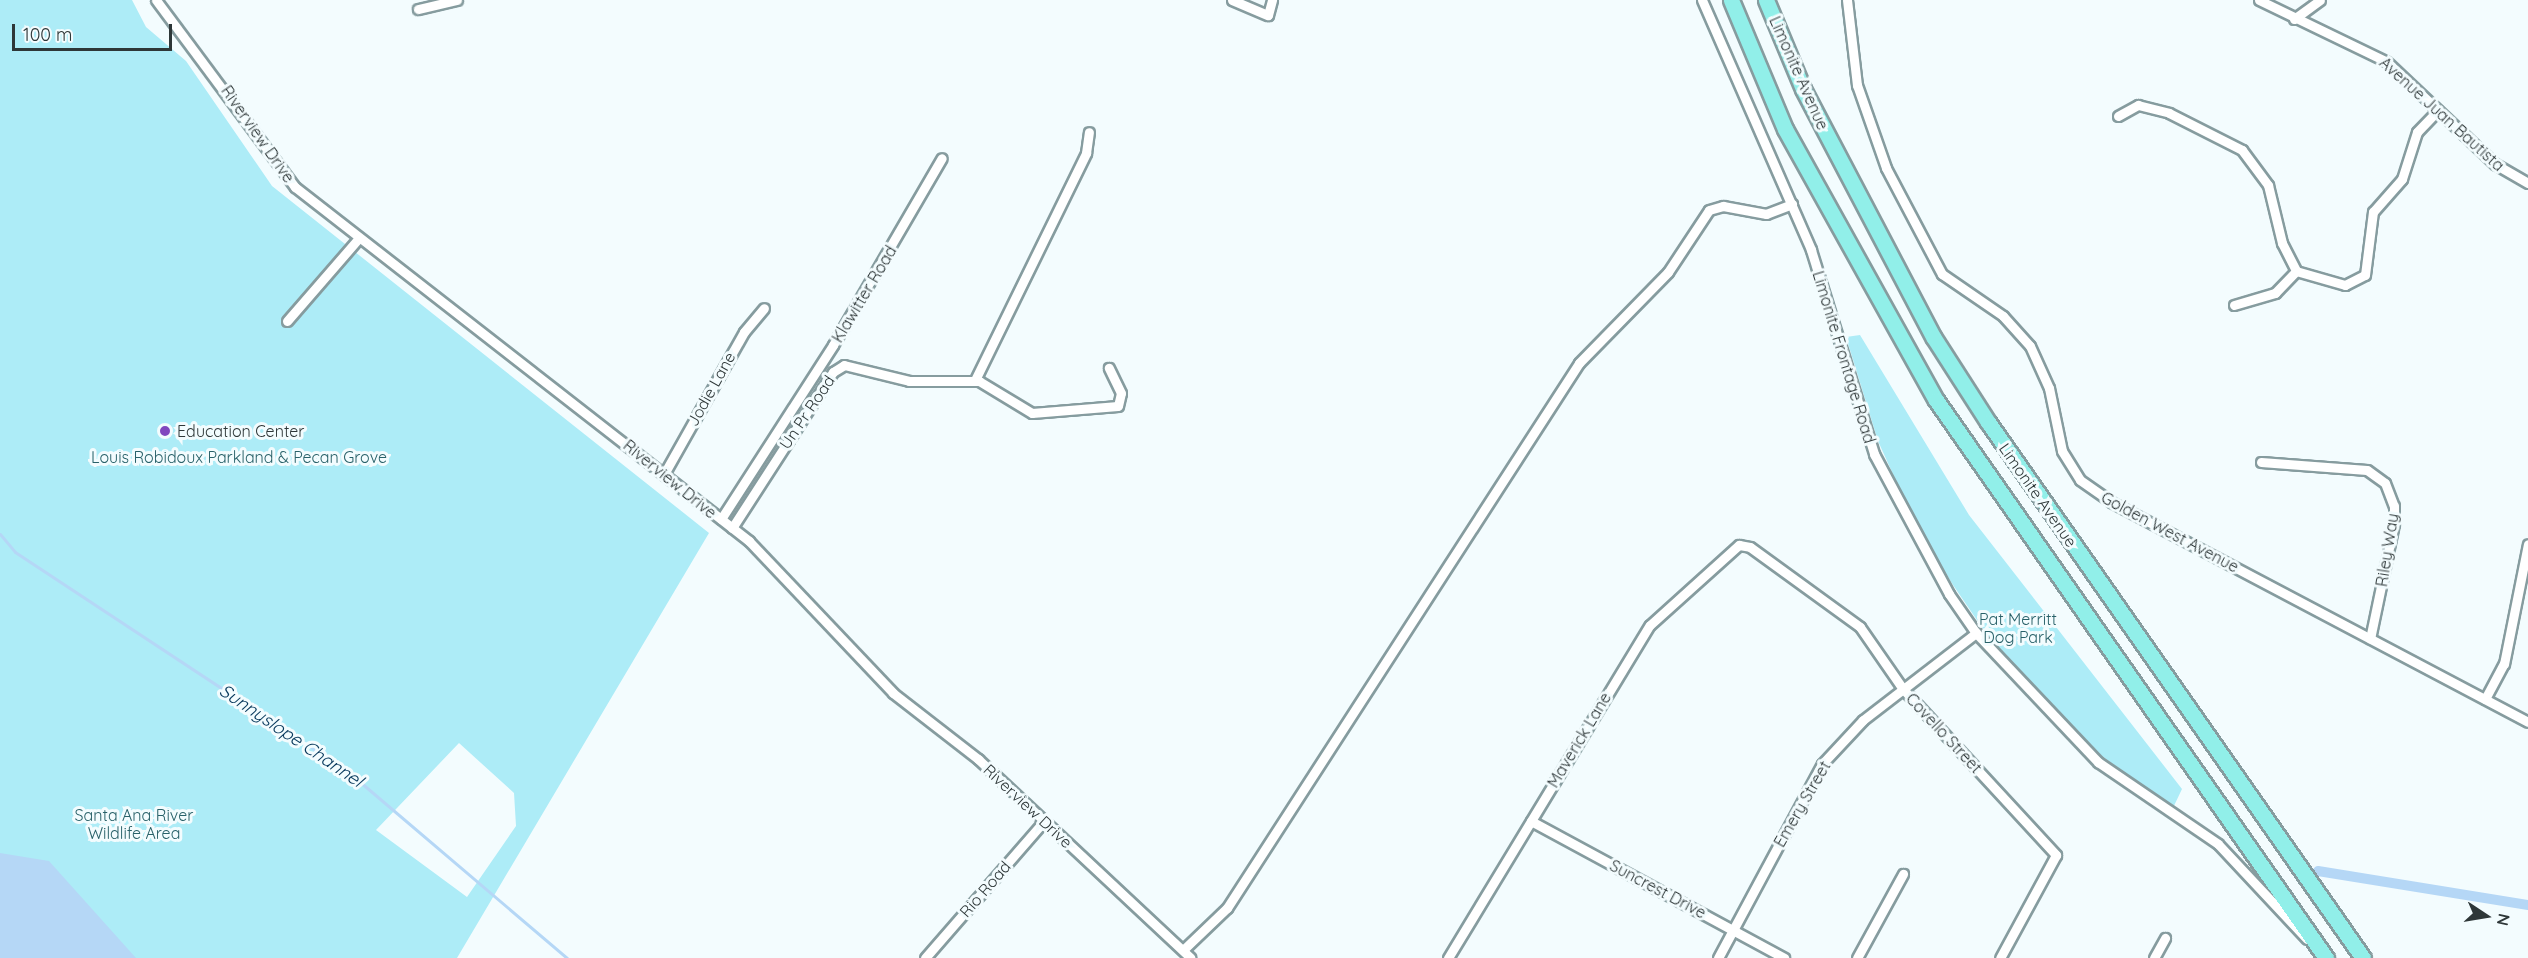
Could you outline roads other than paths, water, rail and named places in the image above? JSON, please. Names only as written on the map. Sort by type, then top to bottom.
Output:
[{"type":"main road","name":"Limonite Avenue","points":[[1731,0],[1785,129],[1936,400],[2324,955]]},
{"type":"main road","name":"Limonite Avenue","points":[[1766,0],[1803,89],[1934,338],[2363,958]]},
{"type":"street","name":"Riverview Drive","points":[[156,0],[215,73],[276,165],[359,238],[732,528],[893,693],[978,759],[1191,958]]},
{"type":"street","points":[[418,9],[457,0]]},
{"type":"street","points":[[1232,0],[1268,15],[1272,0]]},
{"type":"street","name":"Limonite Frontage Road","points":[[1702,0],[1792,204],[1874,454],[1914,537],[1976,633],[2098,762],[2218,844],[2288,923],[2324,955]]},
{"type":"street","name":"Golden West Avenue","points":[[1847,0],[1857,85],[1886,168],[1942,274],[2003,316],[2030,346],[2049,388],[2062,451],[2080,480],[2111,502],[2528,722]]},
{"type":"street","name":"Avenue Juan Bautista","points":[[2259,0],[2294,19],[2379,57],[2495,164],[2528,183]]},
{"type":"street","points":[[2294,19],[2320,0]]},
{"type":"street","points":[[2118,116],[2138,105],[2169,112],[2242,150],[2268,185],[2282,243],[2295,271],[2345,285],[2365,275],[2373,212],[2402,179],[2417,132],[2438,110]]},
{"type":"street","points":[[1089,132],[1086,153],[975,380],[1032,413],[1114,408],[1121,393],[1109,368]]},
{"type":"street","name":"Klawitter Road","points":[[721,519],[824,360],[942,158]]},
{"type":"street","points":[[1182,950],[1227,908],[1579,363],[1668,272],[1709,210],[1723,206],[1766,214],[1792,204]]},
{"type":"street","points":[[286,321],[359,238]]},
{"type":"street","points":[[2234,305],[2275,293],[2295,271]]},
{"type":"street","name":"Jodie Lane","points":[[664,474],[744,332],[764,308]]},
{"type":"street","points":[[824,360],[837,369]]},
{"type":"street","name":"Un Pr Road","points":[[732,528],[837,369],[857,365],[909,381],[975,380]]},
{"type":"street","name":"Riley Way","points":[[2261,462],[2367,470],[2385,483],[2394,506],[2394,524],[2370,639]]},
{"type":"street","points":[[2485,699],[2504,664],[2528,544]]},
{"type":"street","name":"Covello Street","points":[[1739,545],[1750,547],[1842,610],[1860,627],[1903,689],[2056,855],[2001,958]]},
{"type":"street","name":"Maverick Lane","points":[[1448,958],[1650,625],[1739,545]]},
{"type":"street","name":"Emery Street","points":[[1718,958],[1822,764],[1863,720],[1976,633]]},
{"type":"street","name":"Rio Road","points":[[925,958],[1044,821]]},
{"type":"street","name":"Suncrest Drive","points":[[1531,821],[1784,958]]},
{"type":"street","points":[[1857,958],[1903,874]]},
{"type":"street","points":[[2154,958],[2166,938]]},
{"type":"waterway","name":"Sunnyslope Channel","points":[[0,534],[15,552],[346,770],[567,958]]},
{"type":"waterway","points":[[2318,871],[2528,905]]},
{"type":"place","name":"Education Center","points":[[165,431]]},
{"type":"park label","name":"Louis Robidoux Parkland & Pecan Grove","points":[[239,457]]},
{"type":"park label","name":"Pat Merritt Dog Park","points":[[2018,628]]},
{"type":"park label","name":"Santa Ana River Wildlife Area","points":[[134,824]]}]
